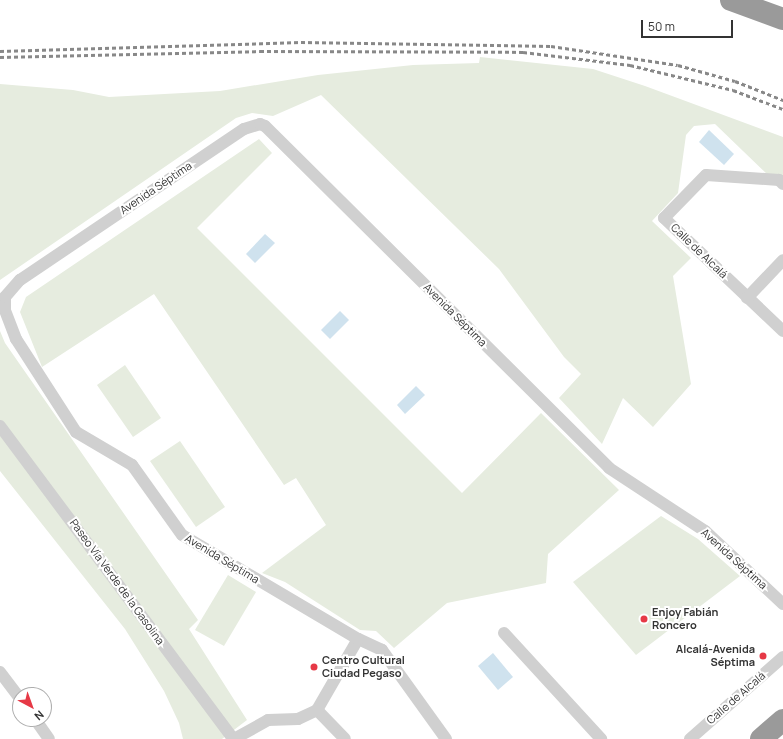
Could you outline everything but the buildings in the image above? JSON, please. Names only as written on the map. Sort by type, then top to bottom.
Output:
[{"type":"highway","points":[[731,0],[783,19]]},
{"type":"highway","points":[[761,739],[783,720]]},
{"type":"street","name":"Avenida Séptima","points":[[446,739],[382,650],[358,639],[182,535],[132,465],[76,432],[16,339],[4,310],[5,297],[20,280],[244,129],[260,124],[265,126],[609,468],[705,531],[783,604]]},
{"type":"street","name":"Calle de Alcalá","points":[[783,184],[779,180],[706,175],[664,218],[783,332]]},
{"type":"street","points":[[747,298],[783,260]]},
{"type":"street","name":"Paseo Vía Verde de la Gasolina","points":[[0,426],[234,739]]},
{"type":"street","points":[[504,633],[601,739]]},
{"type":"street","points":[[234,739],[268,720],[298,719],[317,710],[358,639]]},
{"type":"street","name":"Calle de Alcalá","points":[[690,739],[783,657]]},
{"type":"street","points":[[0,672],[12,688]]},
{"type":"street","points":[[317,710],[345,739]]},
{"type":"street","points":[[41,727],[49,739]]},
{"type":"shaded area","points":[[480,57],[593,69],[645,86],[783,137],[783,179],[768,175],[715,124],[694,126],[686,135],[678,193],[652,221],[691,258],[673,276],[691,384],[653,427],[623,398],[602,444],[559,398],[581,374],[564,357],[499,269],[321,95],[273,116],[252,113],[236,118],[0,280],[0,84],[73,90],[109,97],[220,91],[318,75],[413,65],[479,63]]},
{"type":"shaded area","points":[[259,139],[272,153],[197,228],[462,493],[541,413],[619,490],[548,554],[546,583],[447,603],[394,648],[376,631],[360,630],[285,582],[262,573],[326,525],[296,478],[284,485],[154,294],[42,367],[20,312],[26,297]]},
{"type":"shaded area","points":[[0,331],[5,343],[198,620],[189,629],[247,720],[222,739],[183,739],[179,723],[164,691],[125,629],[0,471]]},
{"type":"shaded area","points":[[125,365],[161,418],[133,437],[97,385]]},
{"type":"shaded area","points":[[180,441],[225,507],[196,527],[150,461]]},
{"type":"shaded area","name":"Enjoy Fabián Roncero","points":[[661,516],[698,539],[740,576],[636,655],[573,582]]},
{"type":"shaded area","points":[[228,575],[256,592],[224,646],[195,630]]},
{"type":"water","points":[[709,130],[734,154],[724,165],[699,142]]},
{"type":"water","points":[[265,234],[275,243],[255,263],[246,254]]},
{"type":"water","points":[[340,311],[349,320],[330,339],[321,330]]},
{"type":"water","points":[[416,386],[425,395],[405,414],[397,405]]},
{"type":"water","points":[[493,653],[513,677],[498,690],[478,666]]},
{"type":"railway","points":[[0,51],[301,42],[551,46],[678,65],[735,81],[783,100]]},
{"type":"railway","points":[[0,57],[260,51],[523,52],[630,65],[733,90],[783,109]]},
{"type":"place","name":"Enjoy Fabián Roncero","points":[[644,619]]},
{"type":"place","name":"Alcalá-Avenida Séptima","points":[[763,656]]},
{"type":"place","name":"Centro Cultural Ciudad Pegaso","points":[[314,667]]}]
